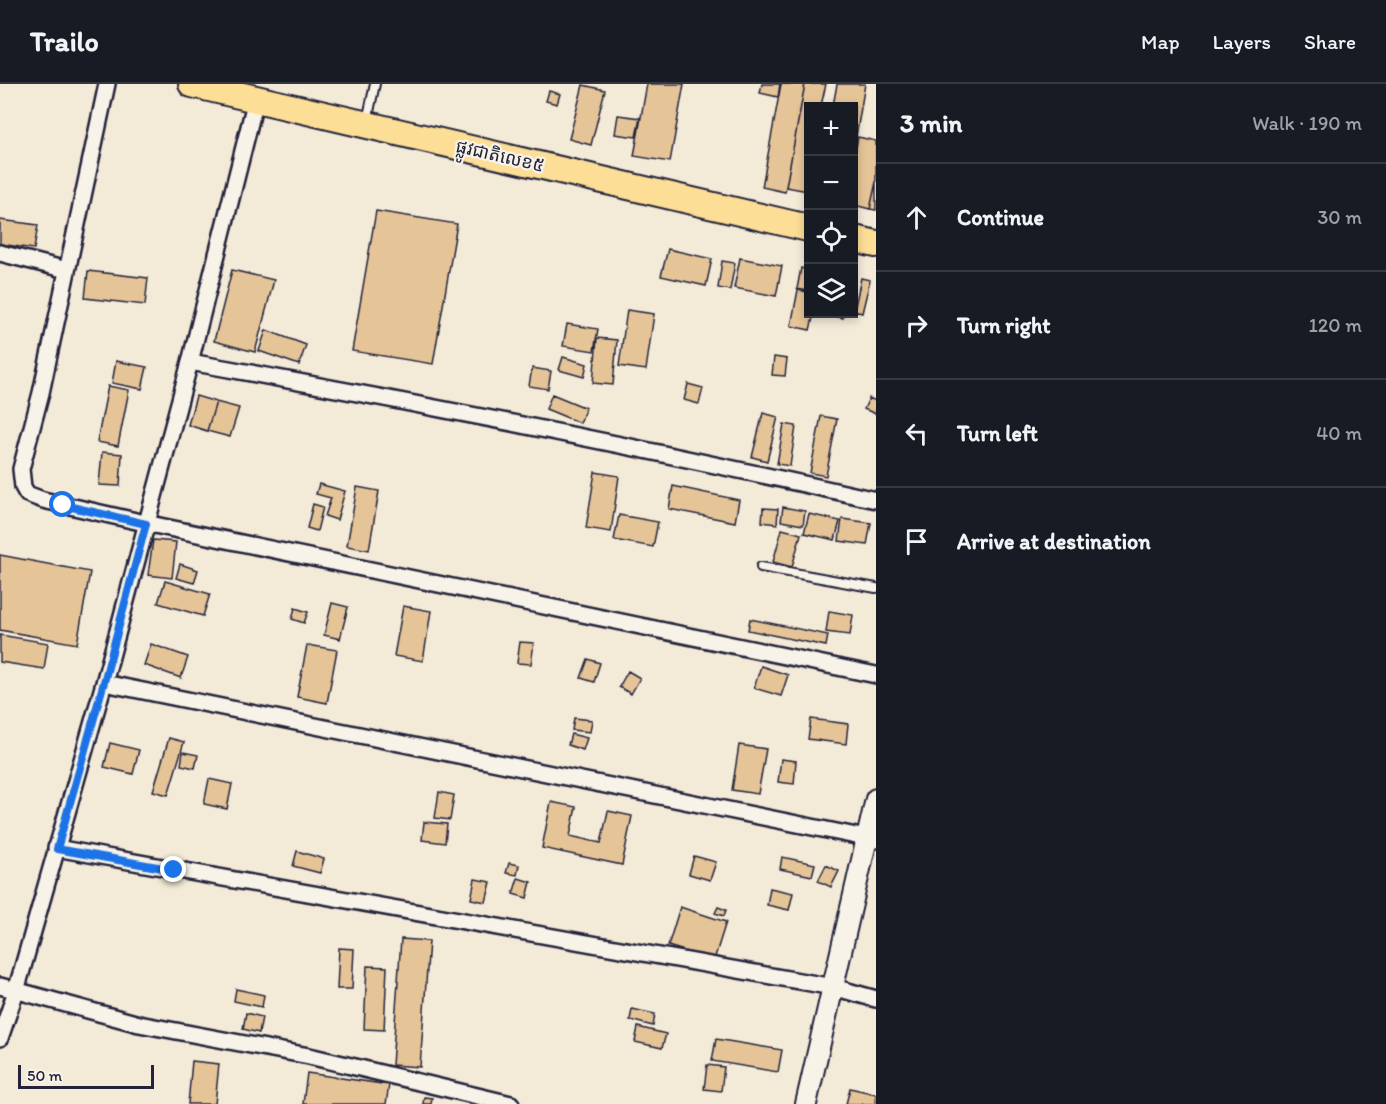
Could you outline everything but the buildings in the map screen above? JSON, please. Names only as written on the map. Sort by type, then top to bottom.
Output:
[{"type":"highway","name":"ផ្លូវជាតិលេខ៥","points":[[192,84],[804,227]]},
{"type":"highway","points":[[858,240],[876,244]]},
{"type":"street","points":[[107,84],[41,393],[21,469],[23,487],[27,494],[43,500],[146,524],[876,675]]},
{"type":"street","points":[[0,1038],[16,991],[104,682],[190,362],[256,99]]},
{"type":"street","points":[[0,253],[67,270]]},
{"type":"street","points":[[190,362],[367,394],[648,450],[876,500]]},
{"type":"street","points":[[104,682],[872,839]]},
{"type":"street","points":[[806,1104],[833,987],[872,839],[876,799]]},
{"type":"street","points":[[57,849],[833,987],[876,999]]},
{"type":"street","points":[[0,986],[140,1024],[309,1056],[511,1104]]},
{"type":"lane","points":[[366,125],[375,84]]},
{"type":"lane","points":[[761,567],[876,588]]},
{"type":"route","points":[[63,505],[146,524],[57,849],[174,870]]}]
